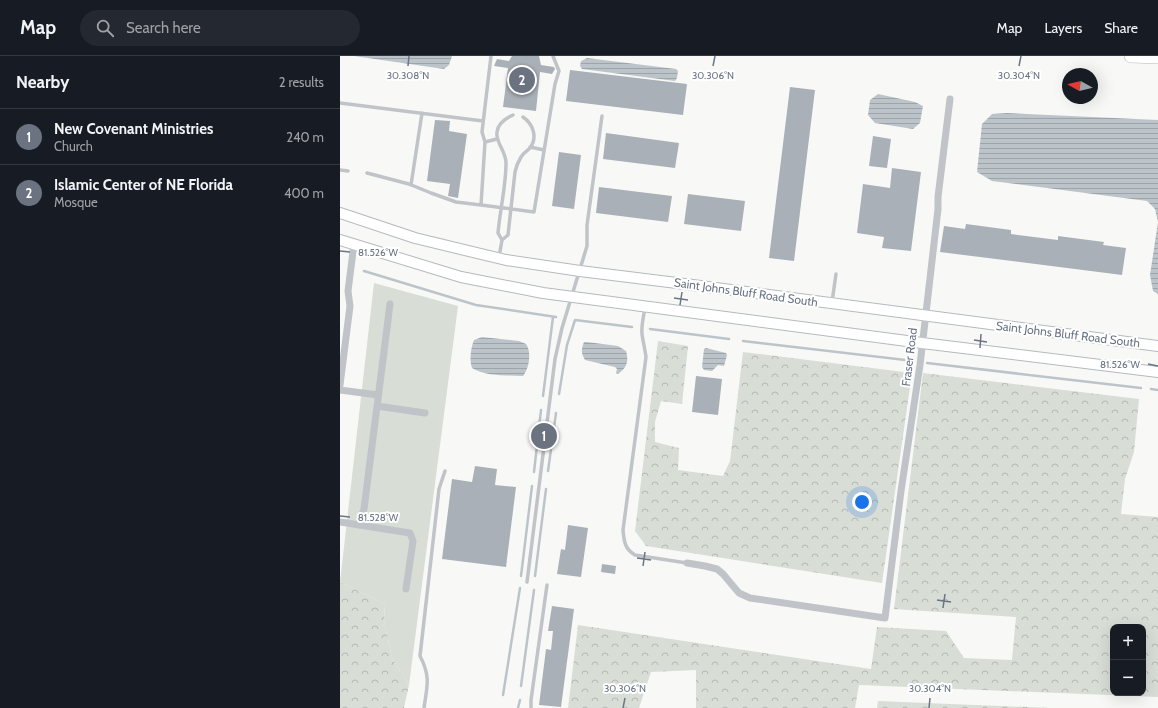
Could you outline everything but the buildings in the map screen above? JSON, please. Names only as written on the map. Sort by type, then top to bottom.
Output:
[{"type":"highway","points":[[1131,56],[1158,57]]},
{"type":"main road","name":"Saint Johns Bluff Road South","points":[[340,213],[415,238],[499,258],[580,272],[693,285],[1158,346]]},
{"type":"main road","points":[[340,240],[461,277],[543,293],[922,343],[1158,372]]},
{"type":"street","name":"Fraser Road","points":[[686,563],[705,566],[717,570],[723,574],[739,593],[750,598],[885,618],[901,491],[920,365],[938,209],[939,182],[950,99]]},
{"type":"street","points":[[340,386],[350,306],[344,290],[354,244]]},
{"type":"street","points":[[358,525],[364,509],[390,304]]},
{"type":"street","points":[[340,390],[378,395]]},
{"type":"street","points":[[377,406],[425,413]]},
{"type":"street","points":[[340,522],[410,533],[413,541],[406,589]]},
{"type":"lane","points":[[480,205],[485,142],[482,132],[491,56]]},
{"type":"lane","points":[[367,173],[411,184],[431,194],[456,202],[534,212],[555,84],[559,71],[553,56]]},
{"type":"lane","points":[[340,103],[483,121]]},
{"type":"lane","points":[[411,184],[422,113]]},
{"type":"lane","points":[[499,258],[502,240],[498,233],[506,164],[504,150],[497,139],[497,131],[503,121],[513,115]]},
{"type":"lane","points":[[527,582],[555,359],[562,328],[587,246],[587,226],[602,116]]},
{"type":"lane","points":[[502,240],[508,235],[517,164],[521,156],[530,147],[534,138],[534,131],[529,121],[523,117]]},
{"type":"lane","points":[[485,142],[497,139]]},
{"type":"lane","points":[[530,147],[544,150]]},
{"type":"lane","points":[[340,170],[348,171]]},
{"type":"lane","points":[[832,304],[836,274]]},
{"type":"lane","points":[[645,306],[642,334],[646,357],[623,530],[624,541],[628,551],[636,555],[686,563]]},
{"type":"lane","points":[[424,708],[428,678],[427,668],[420,656],[440,489],[445,471]]},
{"type":"lane","points":[[531,708],[547,585]]},
{"type":"green space","points":[[374,283],[458,306],[409,685],[392,658],[384,621],[385,604],[340,582]]},
{"type":"green space","points":[[658,341],[688,346],[682,404],[661,401],[655,422],[655,442],[679,448],[678,470],[723,476],[730,461],[743,352],[912,373],[882,583],[646,546],[635,531]]},
{"type":"green space","points":[[923,373],[1139,399],[1134,452],[1125,479],[1121,514],[1158,517],[1158,697],[1133,696],[1146,696],[1146,624],[1110,624],[1110,695],[859,685],[855,708],[696,708],[696,670],[651,672],[639,708],[568,708],[578,625],[871,669],[877,627],[946,631],[964,658],[1012,660],[1016,617],[894,609]]},
{"type":"green space","points":[[340,582],[385,604],[384,621],[392,658],[409,685],[404,708],[340,708]]},
{"type":"green space","points":[[878,701],[1050,708],[877,708]]},
{"type":"shaded area","points":[[354,56],[452,56],[449,65],[444,69]]},
{"type":"shaded area","points":[[587,58],[676,69],[678,71],[677,78],[675,81],[582,69],[580,66],[581,61]]},
{"type":"shaded area","points":[[878,94],[915,102],[923,106],[920,123],[913,129],[875,123],[868,115],[870,100]]},
{"type":"shaded area","points":[[1007,113],[1158,120],[1158,222],[1155,209],[1147,201],[992,181],[977,172],[982,124],[992,114]]},
{"type":"shaded area","points":[[1158,222],[1158,294],[1153,291],[1150,275]]},
{"type":"shaded area","points":[[482,337],[519,341],[526,344],[529,351],[529,360],[527,369],[523,376],[490,374],[472,368],[471,350],[473,343],[474,340]]},
{"type":"shaded area","points":[[584,342],[618,346],[626,351],[627,361],[625,367],[618,374],[616,373],[617,369],[615,367],[585,360],[582,351]]},
{"type":"shaded area","points":[[706,348],[726,353],[727,355],[724,366],[718,365],[712,371],[704,370],[702,367],[704,349]]},
{"type":"waterway","points":[[364,271],[476,305],[556,317]]},
{"type":"waterway","points":[[543,396],[553,317]]},
{"type":"waterway","points":[[575,320],[632,327]]},
{"type":"waterway","points":[[559,394],[567,345],[575,320]]},
{"type":"waterway","points":[[650,329],[729,339]]},
{"type":"waterway","points":[[743,341],[914,361]]},
{"type":"waterway","points":[[927,363],[1141,388]]},
{"type":"waterway","points":[[1151,389],[1158,390]]},
{"type":"waterway","points":[[534,472],[541,410]]},
{"type":"waterway","points":[[548,471],[556,413]]},
{"type":"waterway","points":[[521,576],[532,486]]},
{"type":"waterway","points":[[535,576],[546,489]]},
{"type":"waterway","points":[[503,695],[520,588]]},
{"type":"waterway","points":[[521,686],[534,590]]},
{"type":"waterway","points":[[518,708],[520,700]]},
{"type":"place","name":"Islamic Center of NE Florida","points":[[522,80]]},
{"type":"place","name":"New Covenant Ministries","points":[[544,436]]}]
